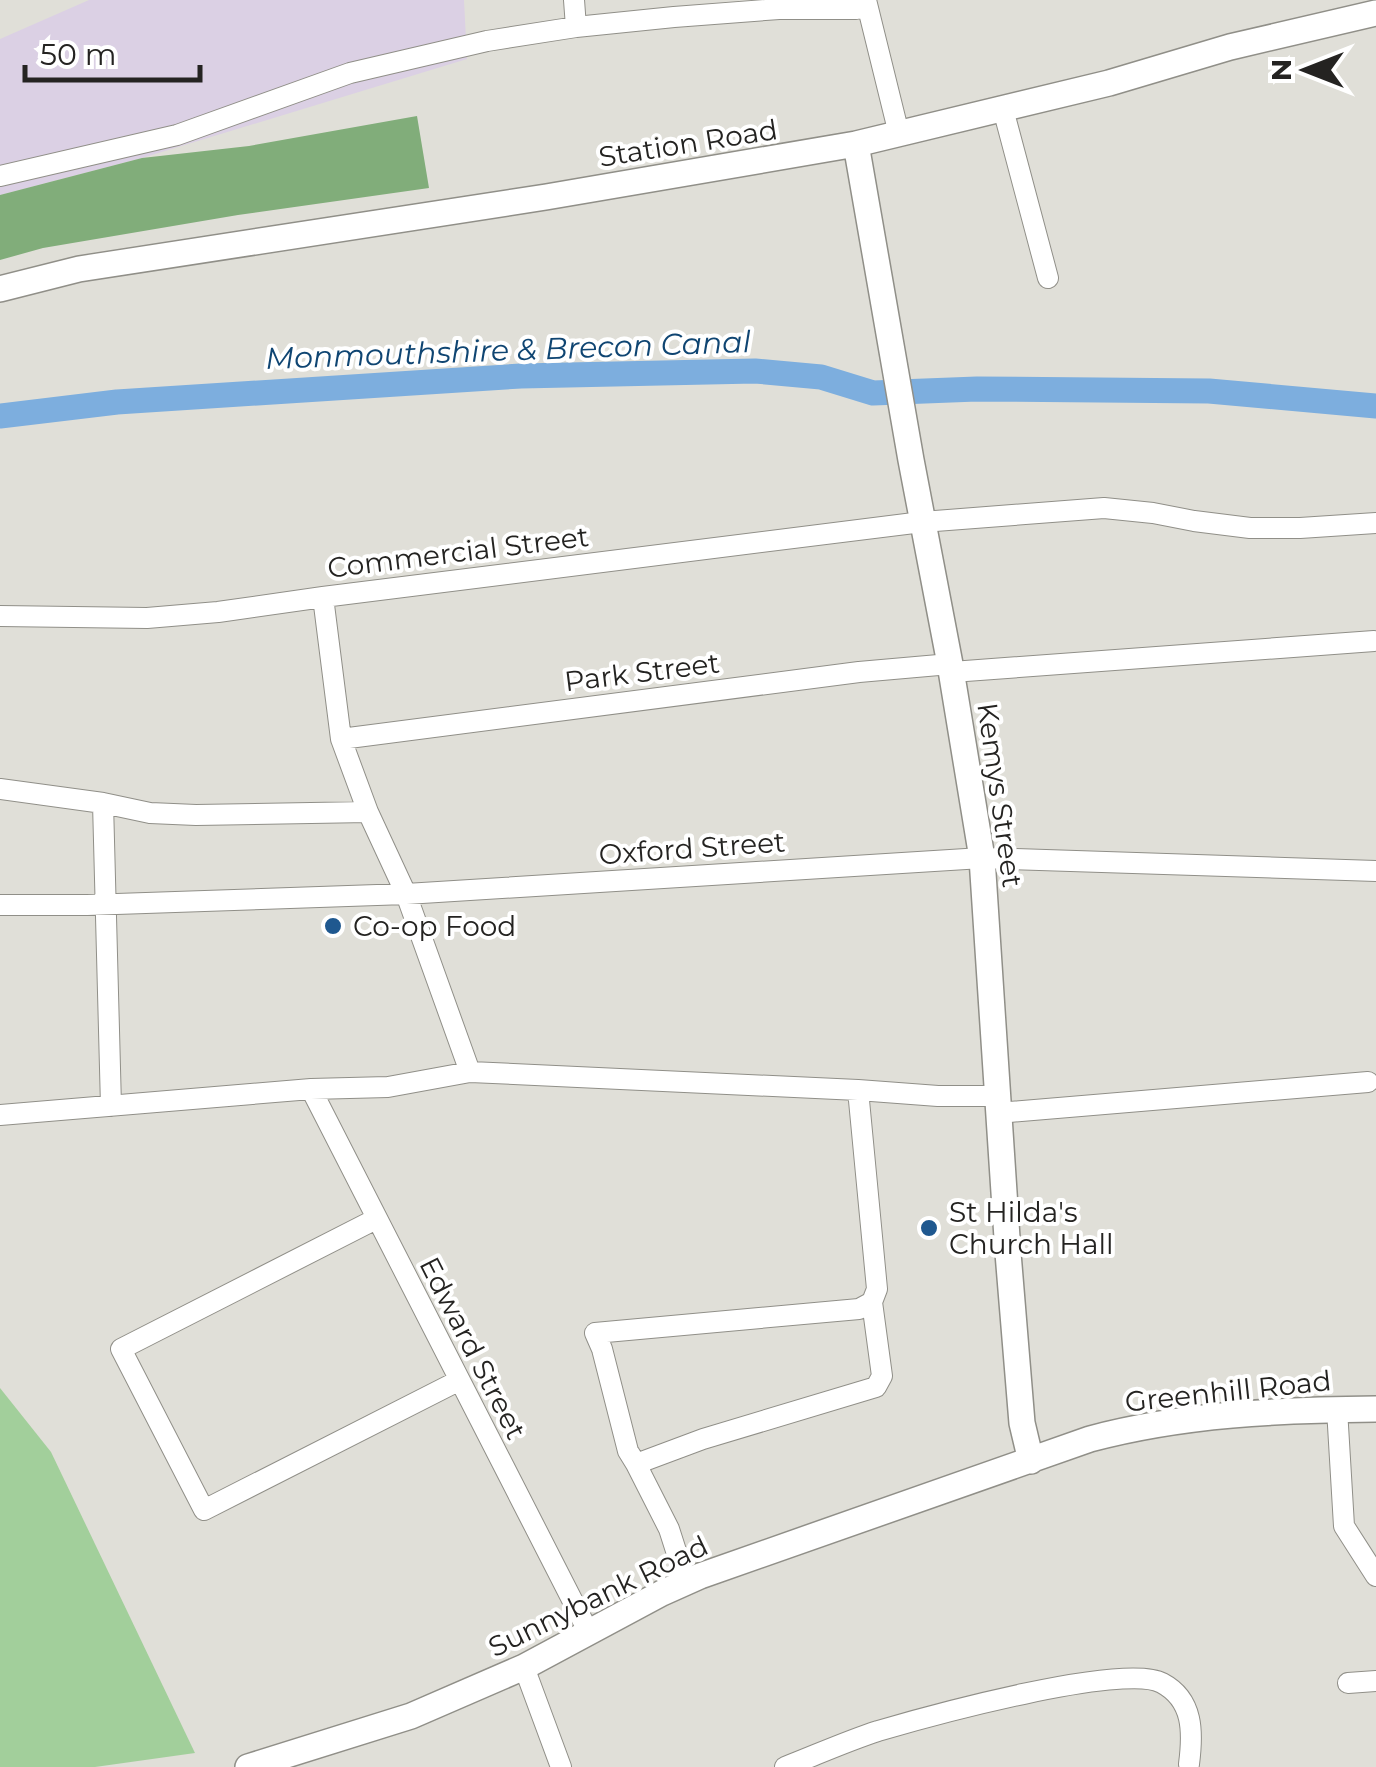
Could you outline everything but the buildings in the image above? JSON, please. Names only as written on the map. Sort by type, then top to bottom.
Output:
[{"type":"street","points":[[574,0],[576,27]]},
{"type":"street","points":[[0,176],[177,135],[350,72],[487,42],[576,27],[779,8],[856,8],[866,3],[899,134]]},
{"type":"street","name":"Station Road","points":[[0,289],[78,269],[566,194],[856,144],[1376,13]]},
{"type":"street","points":[[1003,109],[1048,278]]},
{"type":"street","name":"Kemys Street","points":[[856,144],[982,858],[1022,1423],[1031,1461]]},
{"type":"street","name":"Commercial Street","points":[[0,616],[147,618],[218,612],[922,522],[1104,508],[1250,528],[1376,524]]},
{"type":"street","points":[[323,597],[341,738],[368,812],[406,894],[470,1072]]},
{"type":"street","name":"Park Street","points":[[341,738],[859,672],[1374,642]]},
{"type":"street","points":[[0,789],[150,813],[196,816],[368,812]]},
{"type":"street","points":[[103,803],[111,1106]]},
{"type":"street","name":"Oxford Street","points":[[0,905],[406,894],[982,858],[1376,871]]},
{"type":"street","points":[[0,1115],[311,1089],[388,1087],[470,1072],[858,1090],[998,1105],[1368,1082]]},
{"type":"street","name":"Edward Street","points":[[311,1089],[588,1631]]},
{"type":"street","points":[[636,1464],[719,1434],[876,1387],[882,1376],[872,1302],[877,1288],[858,1090]]},
{"type":"street","points":[[376,1220],[121,1349],[204,1510],[458,1381]]},
{"type":"street","points":[[686,1582],[668,1529],[628,1451],[594,1333],[859,1309],[872,1302]]},
{"type":"street","points":[[1337,1409],[1344,1526],[1376,1576]]},
{"type":"street","name":"Greenhill Road","points":[[1031,1461],[1140,1426],[1255,1413],[1376,1409]]},
{"type":"street","name":"Sunnybank Road","points":[[248,1767],[299,1760],[411,1716],[524,1666],[686,1582],[1031,1461]]},
{"type":"street","points":[[524,1666],[561,1767]]},
{"type":"street","points":[[785,1767],[874,1732],[963,1708],[1052,1688],[1141,1678],[1160,1681],[1185,1706],[1193,1731],[1189,1764]]},
{"type":"street","points":[[1348,1683],[1376,1681]]},
{"type":"shaded area","points":[[89,0],[464,0],[467,59],[142,158],[0,195],[0,39]]},
{"type":"green space","points":[[417,116],[429,188],[238,215],[43,248],[0,260],[0,195],[142,158],[249,146]]},
{"type":"green space","points":[[0,1388],[51,1452],[195,1753],[95,1767],[0,1767]]},
{"type":"waterway","name":"Monmouthshire & Brecon Canal","points":[[0,416],[117,402],[521,376],[755,371],[821,377],[873,393],[977,389],[1209,391],[1376,406]]},
{"type":"place","name":"Co-op Food","points":[[333,926]]},
{"type":"place","name":"St Hilda's Church Hall","points":[[929,1228]]}]
